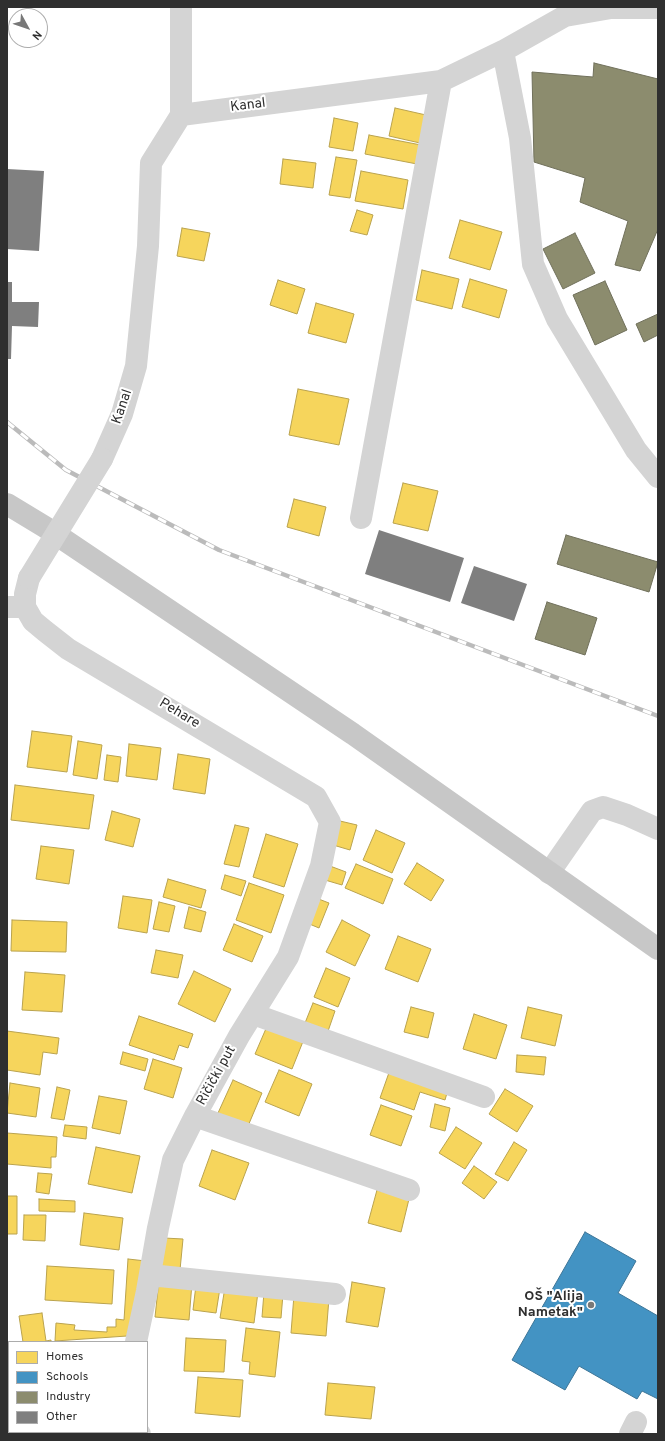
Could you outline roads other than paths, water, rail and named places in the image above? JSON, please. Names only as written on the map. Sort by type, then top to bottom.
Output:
[{"type":"main road","points":[[7,504],[353,734],[658,949]]},
{"type":"street","points":[[180,115],[182,69],[181,7]]},
{"type":"street","name":"Kanal","points":[[29,578],[102,459],[122,414],[136,366],[148,253],[151,163],[180,115],[441,81],[503,51],[565,16],[611,8],[658,8]]},
{"type":"street","points":[[503,51],[520,138],[533,264],[561,326],[636,450],[658,477]]},
{"type":"street","points":[[361,518],[441,81]]},
{"type":"street","name":"Pehare","points":[[29,578],[25,594],[16,607],[33,621],[68,649],[316,797],[330,822]]},
{"type":"street","points":[[549,873],[592,811],[603,807],[627,815],[658,829]]},
{"type":"street","name":"Ričički put","points":[[136,1341],[173,1160],[195,1116],[288,956],[321,866],[330,822]]},
{"type":"street","points":[[253,1014],[484,1097]]},
{"type":"street","points":[[195,1116],[409,1190]]},
{"type":"street","points":[[150,1275],[335,1294]]},
{"type":"street","points":[[121,1433],[140,1434]]},
{"type":"railway","points":[[7,422],[66,470],[219,550],[658,716]]},
{"type":"place","name":"OŠ \"Alija Nametak\"","points":[[591,1305]]}]
